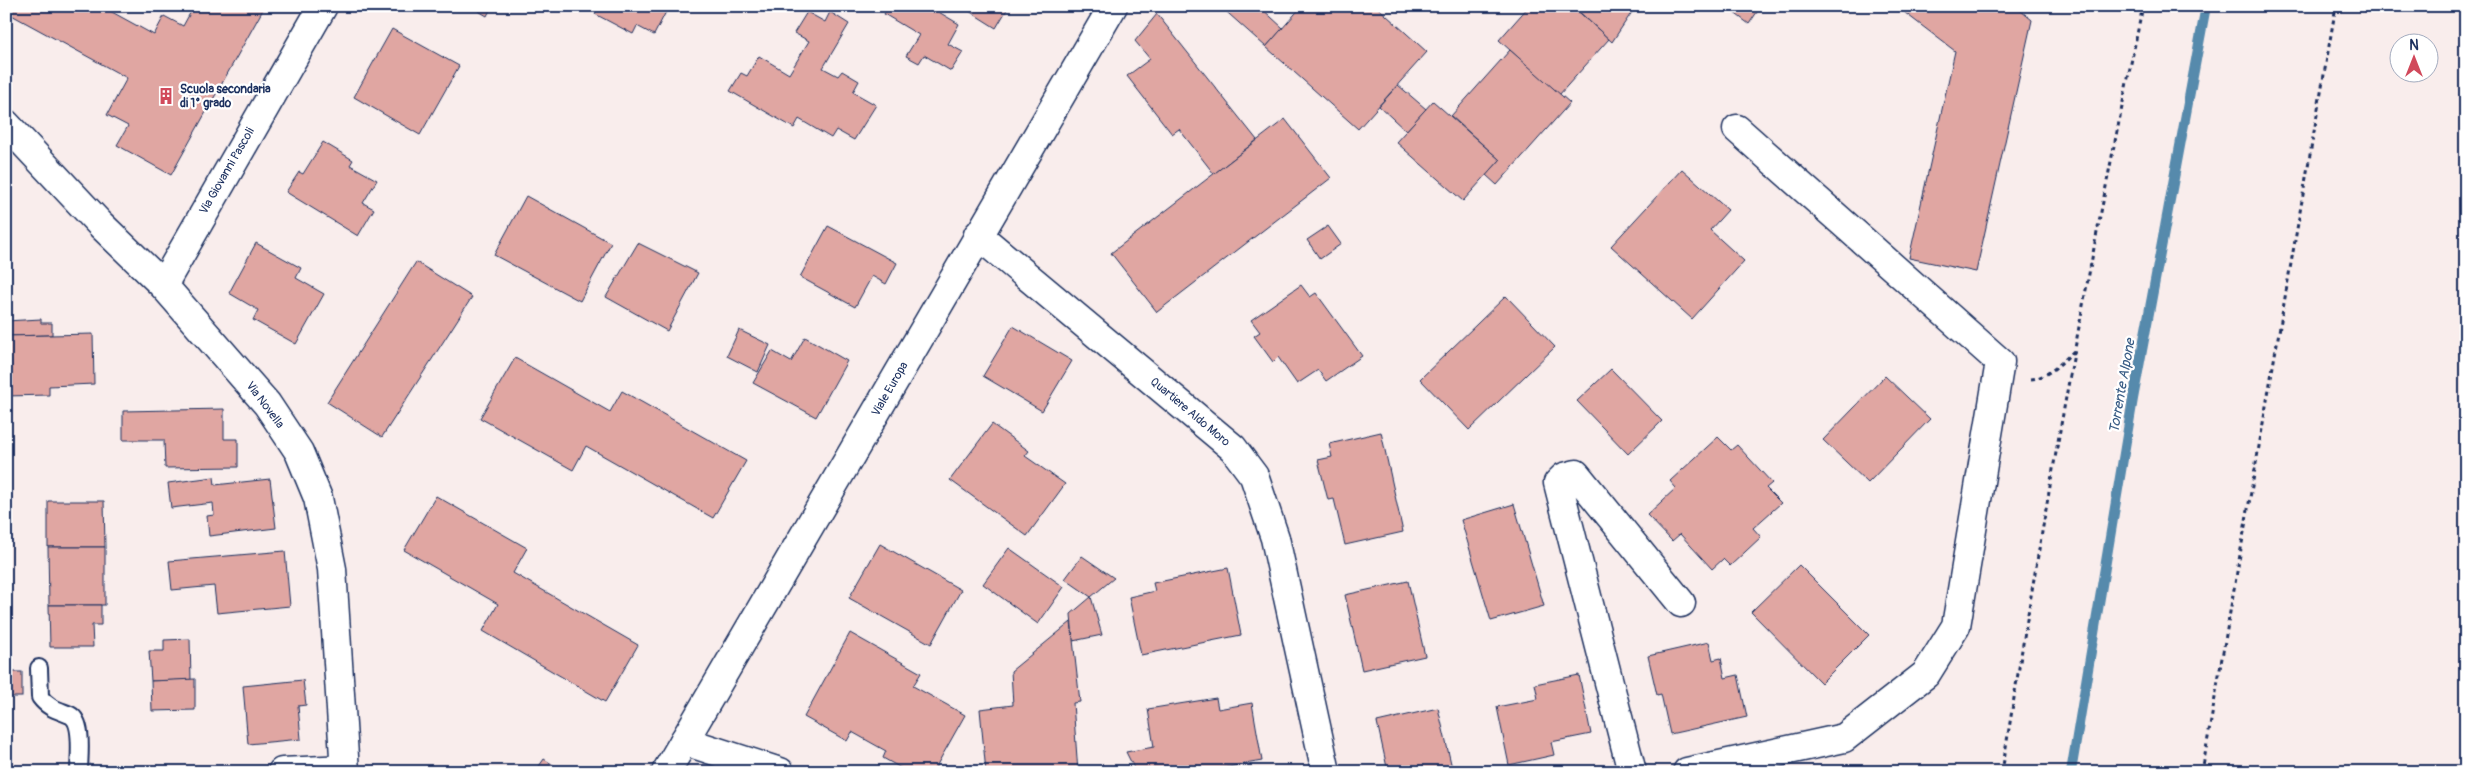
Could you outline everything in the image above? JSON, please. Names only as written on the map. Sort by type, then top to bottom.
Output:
[{"type":"street","name":"Via Giovanni Pascoli","points":[[163,285],[322,6]]},
{"type":"street","name":"Viale Europa","points":[[666,772],[978,234],[1032,148],[1113,6]]},
{"type":"street","name":"Via Novella","points":[[6,124],[100,224],[163,285],[267,404],[299,452],[318,498],[332,569],[345,770]]},
{"type":"street","points":[[1687,772],[1844,738],[1926,674],[1956,626],[2000,362],[1737,129]]},
{"type":"street","name":"Quartiere Aldo Moro","points":[[978,234],[1233,448],[1254,476],[1275,538],[1326,772]]},
{"type":"street","points":[[1632,772],[1558,483],[1564,477],[1576,474],[1681,603]]},
{"type":"street","points":[[684,741],[780,772]]},
{"type":"street","points":[[282,772],[345,770]]},
{"type":"lane","points":[[39,668],[40,696],[51,707],[72,716],[77,723],[79,732],[79,772]]},
{"type":"path","points":[[2002,772],[2075,350],[2143,6]]},
{"type":"path","points":[[2202,772],[2336,6]]},
{"type":"path","points":[[1997,380],[2037,378],[2051,370],[2075,350]]},
{"type":"building","name":"Scuola secondaria di 1° grado","points":[[6,6],[101,6],[154,35],[164,16],[183,26],[194,6],[265,6],[171,175],[117,145],[128,126],[107,115],[127,78],[6,12]]},
{"type":"building","points":[[470,6],[492,6],[487,16]]},
{"type":"building","points":[[599,6],[669,6],[654,35],[637,26],[633,34],[595,14]]},
{"type":"building","points":[[889,6],[940,6],[937,11],[959,24],[948,44],[963,52],[951,71],[924,55],[919,63],[906,56],[919,35],[884,14]]},
{"type":"building","points":[[961,6],[1009,6],[996,28]]},
{"type":"building","points":[[1220,6],[1259,6],[1283,28],[1266,47]]},
{"type":"building","points":[[1302,6],[1376,6],[1427,52],[1358,129],[1266,47]]},
{"type":"building","points":[[1529,6],[1572,6],[1609,39],[1559,95],[1499,40]]},
{"type":"building","points":[[1573,6],[1636,6],[1612,42]]},
{"type":"building","points":[[1725,6],[1761,6],[1749,24]]},
{"type":"building","points":[[1896,6],[2015,6],[2032,20],[1976,272],[1909,258],[1955,51]]},
{"type":"building","points":[[807,12],[825,22],[830,12],[849,24],[823,68],[838,76],[842,71],[859,81],[853,92],[876,105],[854,140],[836,130],[831,138],[799,119],[794,128],[730,91],[741,73],[747,76],[759,56],[789,74],[809,41],[794,33]]},
{"type":"building","points":[[1157,14],[1257,140],[1214,174],[1179,129],[1172,134],[1127,76],[1150,59],[1135,41]]},
{"type":"building","points":[[392,29],[459,66],[420,135],[354,97]]},
{"type":"building","points":[[1510,50],[1570,103],[1497,185],[1486,175],[1500,160],[1451,116]]},
{"type":"building","points":[[1398,85],[1426,109],[1406,131],[1379,106]]},
{"type":"building","points":[[1433,101],[1500,160],[1463,201],[1396,142]]},
{"type":"building","points":[[1285,119],[1331,178],[1157,312],[1111,253]]},
{"type":"building","points":[[323,142],[353,160],[350,165],[377,180],[363,203],[374,209],[358,236],[286,192],[299,172],[303,174]]},
{"type":"building","points":[[1682,169],[1728,210],[1710,230],[1744,261],[1692,319],[1611,246]]},
{"type":"building","points":[[526,196],[611,243],[580,301],[494,255]]},
{"type":"building","points":[[828,226],[897,263],[886,284],[872,276],[855,307],[800,277]]},
{"type":"building","points":[[1328,226],[1341,244],[1320,259],[1307,240]]},
{"type":"building","points":[[256,243],[301,268],[296,278],[324,294],[296,344],[253,320],[258,310],[229,293]]},
{"type":"building","points":[[638,243],[698,273],[667,331],[606,297]]},
{"type":"building","points":[[416,262],[472,297],[382,437],[327,402]]},
{"type":"building","points":[[1301,285],[1310,297],[1316,293],[1362,356],[1326,381],[1318,370],[1297,384],[1278,357],[1273,362],[1254,336],[1260,332],[1251,320]]},
{"type":"building","points":[[1506,296],[1555,347],[1469,430],[1420,379]]},
{"type":"building","points":[[41,319],[41,323],[52,323],[52,335],[6,336],[6,321]]},
{"type":"building","points":[[1013,326],[1072,361],[1042,411],[983,376]]},
{"type":"building","points":[[739,330],[770,345],[758,372],[727,356]]},
{"type":"building","points":[[93,334],[94,384],[49,386],[49,395],[6,396],[6,336]]},
{"type":"building","points":[[805,337],[847,361],[816,417],[753,383],[772,351],[791,362]]},
{"type":"building","points":[[515,358],[610,412],[622,391],[746,461],[713,518],[586,446],[573,470],[480,418]]},
{"type":"building","points":[[1611,369],[1662,421],[1628,454],[1577,401]]},
{"type":"building","points":[[1885,376],[1930,419],[1868,483],[1823,440]]},
{"type":"building","points":[[224,409],[224,439],[238,439],[238,467],[165,468],[164,440],[123,440],[123,411]]},
{"type":"building","points":[[992,424],[1029,451],[1025,456],[1065,484],[1027,536],[950,480]]},
{"type":"building","points":[[1381,432],[1403,532],[1345,545],[1334,499],[1328,500],[1318,460],[1332,457],[1329,444]]},
{"type":"building","points":[[1718,437],[1731,450],[1737,445],[1772,483],[1766,488],[1781,503],[1753,528],[1761,537],[1730,566],[1723,559],[1712,569],[1680,534],[1672,541],[1647,515],[1676,488],[1670,481]]},
{"type":"building","points":[[214,477],[215,485],[270,479],[276,528],[209,536],[207,516],[214,515],[213,503],[171,508],[168,483]]},
{"type":"building","points":[[436,496],[527,548],[513,573],[638,645],[605,702],[483,631],[498,604],[404,550]]},
{"type":"building","points":[[48,501],[104,501],[105,547],[48,547]]},
{"type":"building","points":[[1514,504],[1544,606],[1491,621],[1461,520]]},
{"type":"building","points":[[880,544],[961,590],[931,644],[849,598]]},
{"type":"building","points":[[48,547],[105,547],[105,605],[49,605]]},
{"type":"building","points":[[1009,548],[1064,587],[1038,624],[983,584]]},
{"type":"building","points":[[285,551],[290,606],[217,613],[214,586],[172,590],[169,561]]},
{"type":"building","points":[[1082,556],[1114,578],[1091,597],[1065,579]]},
{"type":"building","points":[[1799,565],[1869,635],[1821,683],[1751,612]]},
{"type":"building","points":[[1228,568],[1241,635],[1141,655],[1129,597],[1155,591],[1153,583]]},
{"type":"building","points":[[1408,581],[1425,656],[1362,670],[1345,595]]},
{"type":"building","points":[[1091,597],[1102,635],[1073,641],[1071,614]]},
{"type":"building","points":[[49,605],[101,605],[101,625],[92,625],[93,647],[50,647]]},
{"type":"building","points":[[1071,622],[1080,702],[1073,703],[1078,772],[986,772],[980,709],[1013,705],[1011,671]]},
{"type":"building","points":[[850,633],[921,673],[913,686],[965,715],[933,772],[908,772],[883,758],[886,751],[852,732],[847,741],[804,717]]},
{"type":"building","points":[[190,639],[191,680],[151,681],[149,651],[164,651],[164,640]]},
{"type":"building","points":[[1709,642],[1713,660],[1721,658],[1725,678],[1738,675],[1747,717],[1670,734],[1661,694],[1657,695],[1648,656]]},
{"type":"building","points":[[6,672],[22,672],[22,697],[6,697]]},
{"type":"building","points":[[1579,675],[1591,734],[1551,742],[1554,755],[1509,765],[1497,707],[1538,699],[1535,684]]},
{"type":"building","points":[[195,679],[195,710],[152,711],[151,681]]},
{"type":"building","points":[[303,680],[306,705],[298,706],[301,739],[248,744],[243,686]]},
{"type":"building","points":[[1216,698],[1218,709],[1252,703],[1262,761],[1200,772],[1136,772],[1126,752],[1154,747],[1148,709]]},
{"type":"building","points":[[1438,708],[1453,772],[1388,772],[1377,722]]},
{"type":"building","points":[[544,759],[564,772],[535,772]]},
{"type":"waterway","name":"Torrente Alpone","points":[[2071,772],[2133,399],[2206,6]]},
{"type":"place","name":"Scuola secondaria di 1° grado","points":[[166,96]]}]
